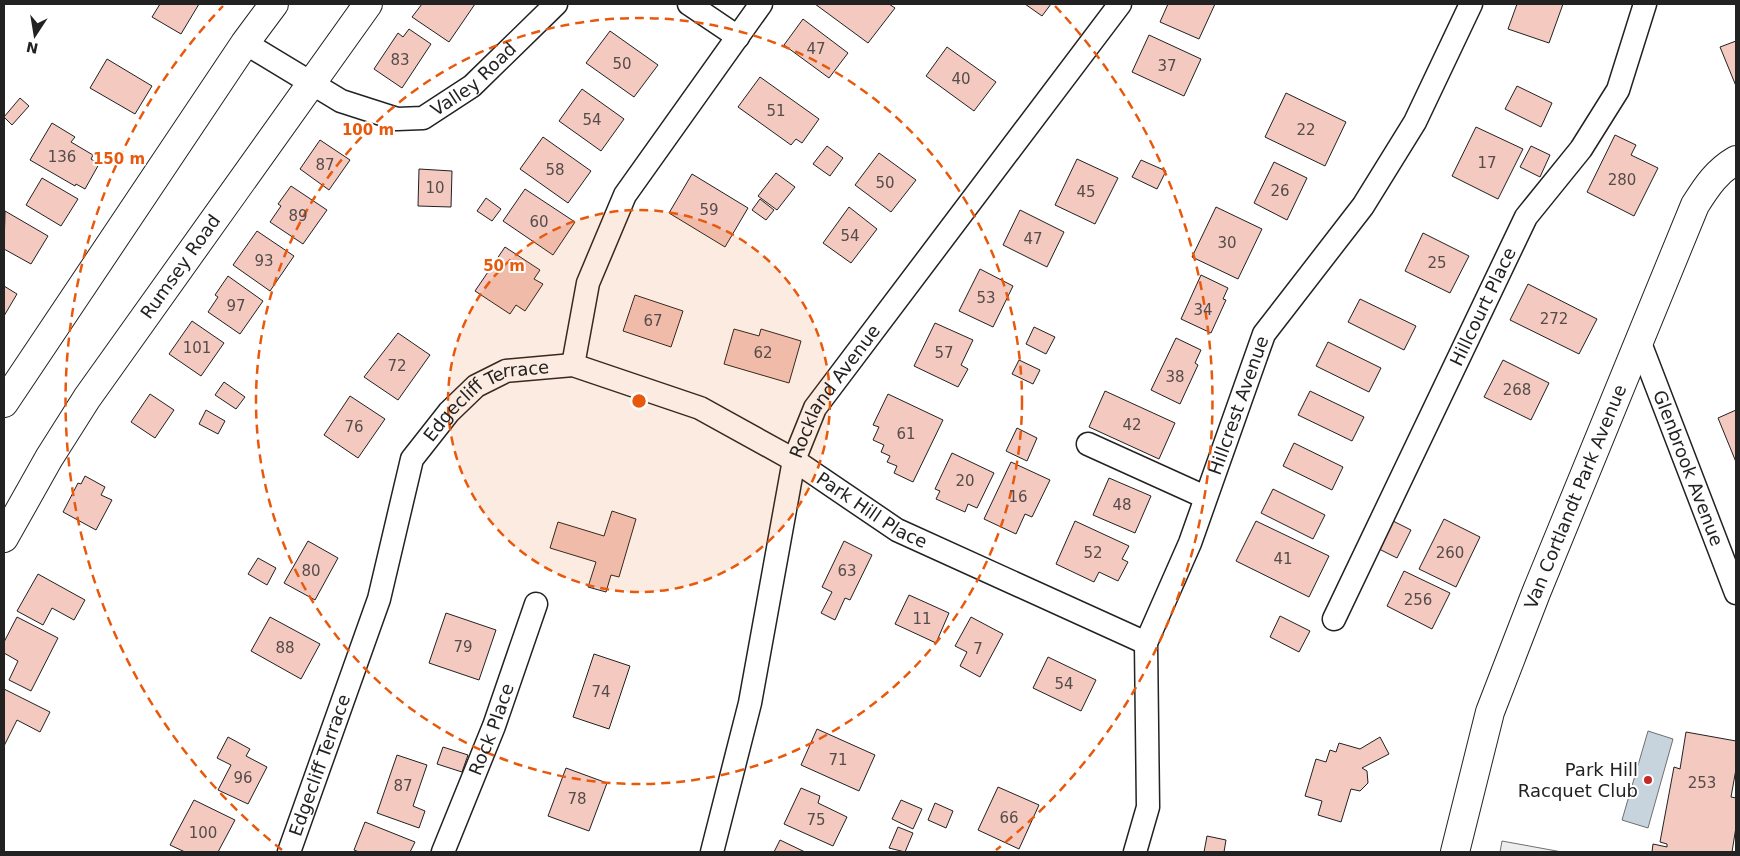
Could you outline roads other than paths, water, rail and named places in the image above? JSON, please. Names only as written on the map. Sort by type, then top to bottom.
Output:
[{"type":"street","points":[[4,403],[245,43],[274,4]]},
{"type":"street","name":"Rumsey Road","points":[[4,538],[48,458],[86,398],[368,4]]},
{"type":"street","name":"Valley Road","points":[[245,43],[341,101],[397,119],[423,118],[472,86],[556,4]]},
{"type":"street","points":[[689,4],[738,37]]},
{"type":"street","name":"Edgecliff Terrace","points":[[289,852],[379,599],[412,459],[449,412],[476,386],[506,371],[573,365],[588,283],[625,195],[761,4]]},
{"type":"street","name":"Rockland Avenue","points":[[712,852],[750,703],[794,460],[815,408],[1120,4]]},
{"type":"street","name":"Hillcrest Avenue","points":[[1134,852],[1148,807],[1146,643],[1190,542],[1264,334],[1363,206],[1415,122],[1471,4]]},
{"type":"street","name":"Hillcourt Place","points":[[1334,619],[1526,217],[1581,149],[1618,90],[1645,4]]},
{"type":"street","name":"Van Cortlandt Park Avenue","points":[[1455,852],[1490,712],[1536,593],[1696,205],[1708,183],[1725,167],[1736,160]]},
{"type":"street","name":"Glenbrook Avenue","points":[[1640,342],[1736,593]]},
{"type":"street","name":"Park Hill Place","points":[[573,365],[700,408],[794,460],[897,530],[1146,643]]},
{"type":"street","points":[[1088,444],[1205,497]]},
{"type":"street","name":"Rock Place","points":[[443,852],[494,726],[536,604]]},
{"type":"place","name":"Park Hill Racquet Club","points":[[1648,780]]}]
